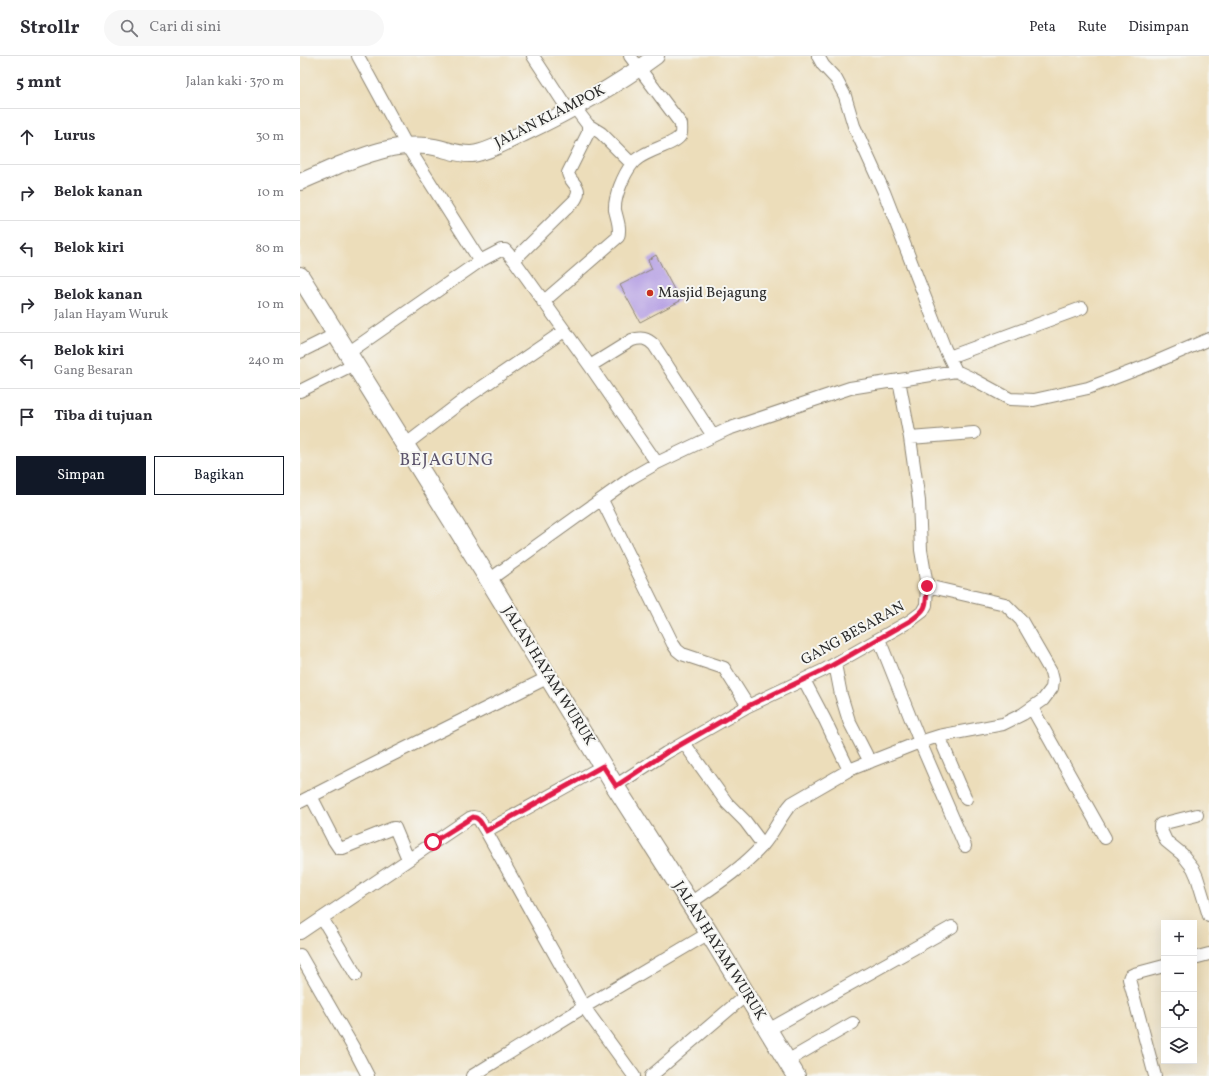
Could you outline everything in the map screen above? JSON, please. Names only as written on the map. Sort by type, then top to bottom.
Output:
[{"type":"main road","name":"JALAN HAYAM WURUK","points":[[300,276],[792,1069]]},
{"type":"street","points":[[358,56],[407,146],[480,261]]},
{"type":"street","points":[[533,56],[572,110],[588,125],[601,133],[632,164]]},
{"type":"street","name":"JALAN KLAMPOK","points":[[300,182],[374,152],[395,146],[428,146],[472,154],[484,151],[572,110],[634,62],[656,56]]},
{"type":"street","points":[[818,56],[836,79],[846,96],[854,126],[884,192],[949,357],[956,371]]},
{"type":"street","points":[[543,302],[618,237],[619,233],[615,208],[617,197],[619,188],[632,164],[639,158],[674,141],[680,136],[681,124],[634,62]]},
{"type":"street","points":[[514,260],[575,200],[579,194],[578,189],[568,176],[568,172],[588,133],[588,125]]},
{"type":"street","points":[[300,391],[351,358],[480,261],[501,250],[505,250],[514,260],[590,366],[657,463]]},
{"type":"street","points":[[949,357],[1082,308]]},
{"type":"street","points":[[405,445],[469,396],[564,331]]},
{"type":"street","points":[[300,352],[336,334]]},
{"type":"street","points":[[590,366],[632,340],[639,338],[650,340],[713,436]]},
{"type":"street","points":[[489,580],[631,478],[657,463],[728,429],[850,388],[956,371],[1010,399],[1034,400],[1088,388],[1151,364],[1209,339]]},
{"type":"street","name":"GANG BESARAN","points":[[616,786],[658,758],[748,706],[835,664],[910,621],[922,612],[926,605],[927,586],[921,550],[919,501],[910,438],[899,380]]},
{"type":"street","points":[[910,438],[974,432]]},
{"type":"street","points":[[602,500],[677,650],[682,654],[724,668],[748,706]]},
{"type":"street","points":[[690,903],[732,874],[763,845],[780,821],[785,811],[792,803],[849,770],[920,742],[939,736],[1003,724],[1023,714],[1044,700],[1048,695],[1052,688],[1053,680],[1051,672],[1021,620],[1005,604],[927,586]]},
{"type":"street","points":[[879,639],[920,742],[965,846]]},
{"type":"street","points":[[835,664],[841,695],[849,721],[870,762]]},
{"type":"street","points":[[408,859],[396,828],[339,848],[305,799],[549,677]]},
{"type":"street","points":[[804,680],[849,770]]},
{"type":"street","points":[[1032,708],[1105,838]]},
{"type":"street","points":[[939,736],[966,799]]},
{"type":"street","points":[[684,743],[727,803],[745,821],[763,845]]},
{"type":"street","points":[[486,831],[603,766]]},
{"type":"street","points":[[1197,815],[1160,825],[1164,839],[1182,854],[1193,868],[1209,916]]},
{"type":"street","points":[[300,933],[470,818],[478,818],[584,1007],[634,1076]]},
{"type":"street","points":[[322,918],[356,974]]},
{"type":"street","points":[[768,1030],[952,927]]},
{"type":"street","points":[[472,1076],[584,1007],[709,933]]},
{"type":"street","points":[[1197,957],[1209,954]]},
{"type":"street","points":[[300,955],[368,1076]]},
{"type":"street","points":[[1155,1076],[1129,979],[1130,976],[1134,974],[1161,967]]},
{"type":"street","points":[[651,1076],[746,995]]},
{"type":"street","points":[[792,1069],[854,1023]]},
{"type":"building","name":"Masjid Bejagung","points":[[656,255],[680,301],[640,322],[620,285],[652,269],[648,260]]},
{"type":"place","name":"Masjid Bejagung","points":[[650,293]]},
{"type":"district","name":"BEJAGUNG","points":[[447,460]]},
{"type":"route","points":[[433,842],[473,817],[480,820],[486,831],[603,766],[616,786],[666,753],[748,706],[824,670],[910,621],[922,612],[926,605],[927,586]]}]
